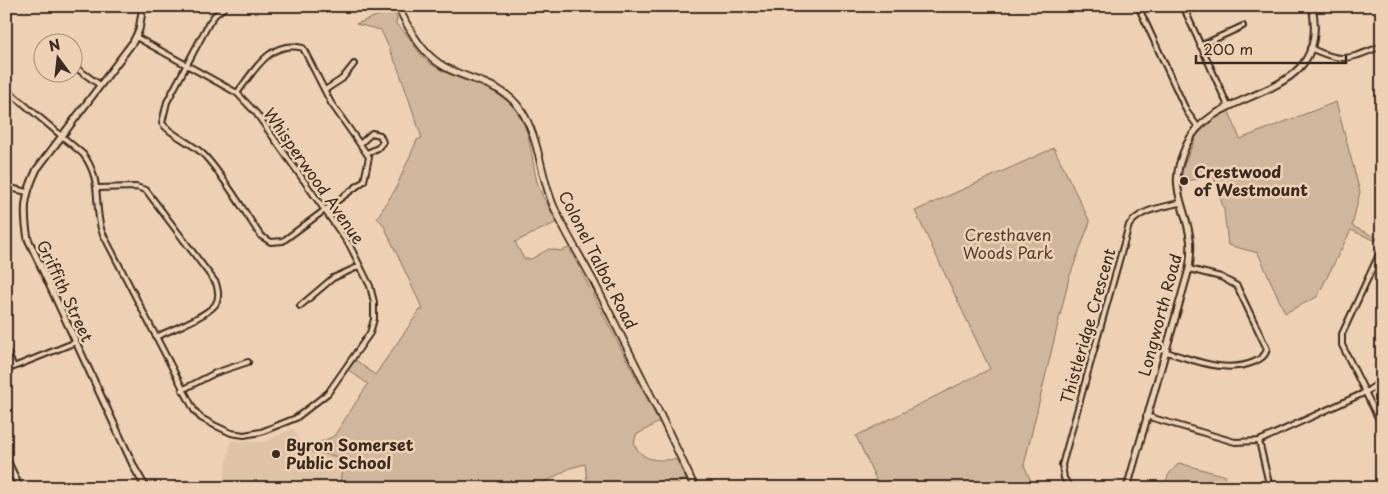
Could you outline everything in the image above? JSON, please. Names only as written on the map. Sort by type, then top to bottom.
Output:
[{"type":"main road","name":"Colonel Talbot Road","points":[[398,6],[417,39],[432,57],[452,70],[492,84],[513,100],[521,111],[532,133],[545,186],[554,207],[592,279],[695,488]]},
{"type":"street","name":"Griffith Street","points":[[143,6],[143,14],[136,37],[36,169],[24,204],[28,239],[135,470],[146,488]]},
{"type":"street","points":[[226,6],[215,14],[167,102],[162,123],[167,131],[190,142],[205,156],[262,236],[271,242],[283,241],[364,181],[369,157],[331,103],[303,48],[294,46],[279,48],[268,53],[237,93]]},
{"type":"street","points":[[1138,6],[1187,112],[1198,126]]},
{"type":"street","points":[[1183,6],[1228,106]]},
{"type":"street","name":"Longworth Road","points":[[1127,488],[1189,269],[1190,239],[1179,203],[1177,182],[1179,164],[1186,144],[1198,126],[1212,114],[1268,91],[1288,79],[1305,60],[1314,39],[1315,18],[1312,6]]},
{"type":"street","points":[[1200,46],[1243,26]]},
{"type":"street","name":"Whisperwood Avenue","points":[[6,89],[83,154],[90,164],[98,188],[99,221],[102,232],[182,390],[201,418],[236,434],[261,432],[276,427],[311,409],[328,393],[370,333],[374,318],[374,302],[370,286],[350,246],[326,210],[280,144],[237,93],[188,64],[136,37]]},
{"type":"street","points":[[1310,48],[1332,59],[1351,58],[1382,46]]},
{"type":"street","points":[[325,90],[342,79],[354,64]]},
{"type":"street","points":[[82,72],[100,85]]},
{"type":"street","points":[[1381,126],[1382,154]]},
{"type":"street","points":[[360,143],[372,133],[380,134],[384,142],[378,148],[366,153]]},
{"type":"street","points":[[6,187],[27,192]]},
{"type":"street","points":[[98,188],[136,187],[146,190],[216,283],[219,293],[215,305],[206,312],[156,337]]},
{"type":"street","name":"Thistleridge Crescent","points":[[1070,488],[1064,478],[1062,465],[1129,226],[1136,216],[1147,210],[1179,203]]},
{"type":"street","points":[[1382,248],[1342,334],[1342,345],[1382,426]]},
{"type":"street","points":[[300,306],[334,278],[360,266]]},
{"type":"street","points":[[1166,352],[1225,368],[1240,367],[1261,359],[1266,354],[1266,345],[1237,286],[1221,277],[1189,269]]},
{"type":"street","points":[[6,370],[76,342]]},
{"type":"street","points":[[6,350],[14,367]]},
{"type":"street","points":[[182,390],[215,373],[248,362]]},
{"type":"street","points":[[1146,416],[1235,442],[1259,441],[1366,392],[1382,381]]},
{"type":"street","points":[[1259,441],[1270,488]]},
{"type":"street","points":[[6,458],[20,488]]},
{"type":"shaded area","name":"Byron Somerset Public School","points":[[294,428],[303,450],[344,458],[339,488],[222,488],[231,441],[264,442]]},
{"type":"green space","points":[[394,9],[397,18],[396,24],[426,60],[442,70],[492,91],[513,107],[521,118],[528,135],[539,188],[557,222],[515,242],[524,259],[531,259],[549,249],[561,251],[569,248],[659,422],[636,435],[634,444],[646,457],[657,460],[676,459],[686,479],[670,488],[588,488],[585,464],[570,468],[540,485],[504,488],[339,488],[344,458],[303,450],[334,436],[368,384],[347,369],[353,358],[375,375],[420,310],[423,310],[383,224],[377,218],[395,190],[417,140],[422,138],[398,68],[381,30],[356,24]]},
{"type":"green space","points":[[1336,102],[1360,192],[1352,226],[1377,238],[1376,241],[1351,230],[1317,297],[1285,313],[1258,253],[1228,245],[1224,210],[1214,177],[1177,182],[1200,127],[1219,113],[1228,109],[1240,139]]},
{"type":"green space","name":"Cresthaven Woods Park","points":[[1054,148],[1090,222],[1069,278],[1024,465],[1034,488],[880,488],[856,436],[990,369],[915,211]]},
{"type":"green space","points":[[1179,463],[1226,476],[1217,488],[1163,488],[1169,474]]},
{"type":"place","name":"Crestwood of Westmount","points":[[1184,181]]},
{"type":"place","name":"Byron Somerset Public School","points":[[276,454]]}]
